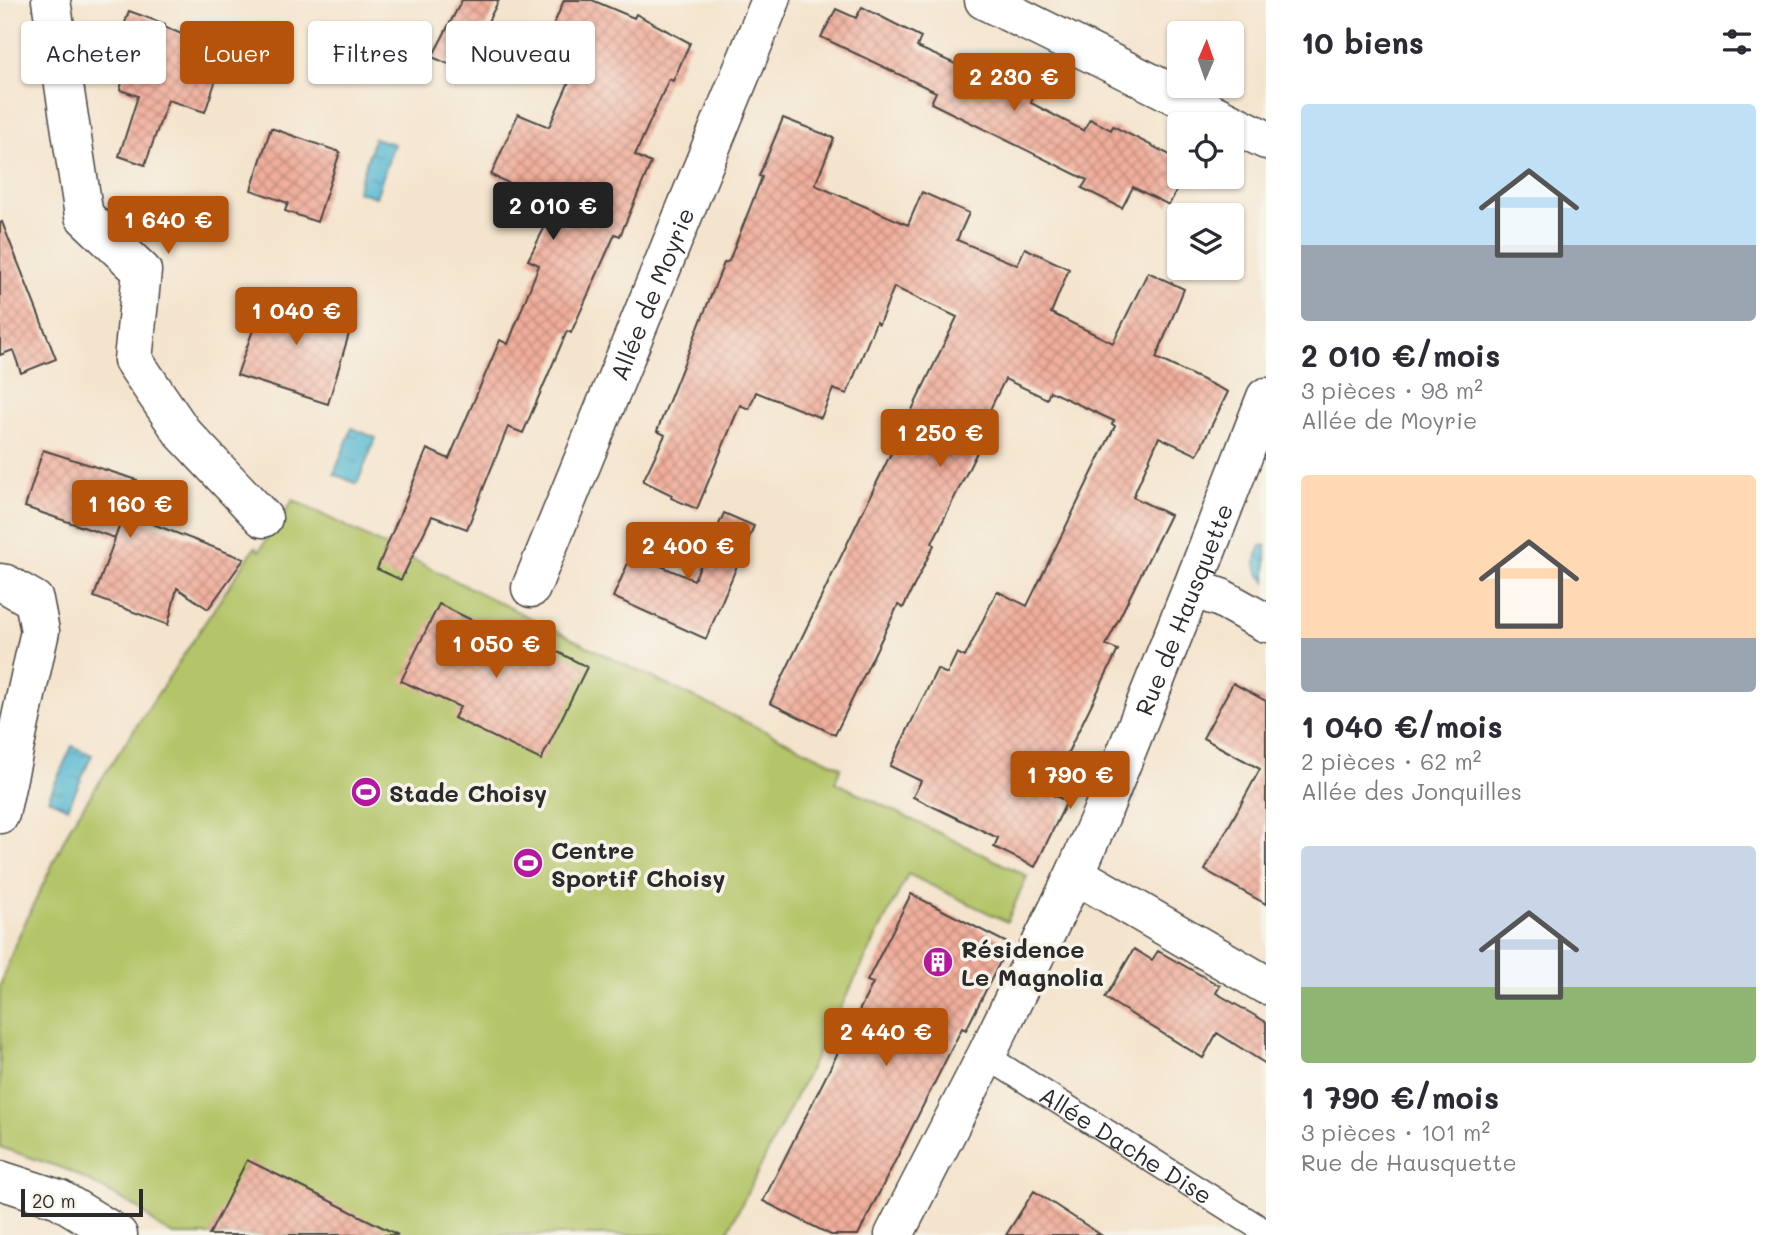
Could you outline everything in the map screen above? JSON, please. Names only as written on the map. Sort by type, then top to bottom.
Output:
[{"type":"street","points":[[51,0],[84,216],[142,271],[133,359],[182,432],[263,518]]},
{"type":"street","name":"Allée de Moyrie","points":[[531,588],[771,0]]},
{"type":"street","points":[[984,0],[1266,140]]},
{"type":"street","name":"Rue de Hausquette","points":[[894,1235],[1075,874],[1192,588],[1266,397]]},
{"type":"street","points":[[0,583],[34,600],[40,631],[0,814]]},
{"type":"street","points":[[1192,588],[1222,598],[1266,623]]},
{"type":"street","points":[[1075,874],[1266,985]]},
{"type":"street","points":[[0,1180],[59,1199],[118,1235]]},
{"type":"lane","name":"Allée Dache Dise","points":[[986,1056],[1266,1231]]},
{"type":"green space","name":"Centre Sportif Choisy","points":[[293,500],[607,656],[841,767],[835,782],[1027,876],[1007,922],[908,874],[726,1235],[173,1235],[159,1227],[138,1208],[70,1171],[0,1147],[0,986],[16,942],[71,825],[255,547],[259,551]]},
{"type":"water","points":[[374,138],[394,144],[376,197],[357,191]]},
{"type":"water","points":[[352,428],[376,438],[357,484],[334,474]]},
{"type":"water","points":[[1266,545],[1266,582],[1259,574],[1256,561],[1261,546]]},
{"type":"water","points":[[72,746],[92,755],[68,808],[48,799]]},
{"type":"building","points":[[462,0],[499,0],[488,21],[451,21]]},
{"type":"building","points":[[564,0],[592,0],[634,18],[636,14],[690,43],[673,81],[669,79],[635,155],[651,163],[620,236],[615,234],[571,333],[567,331],[523,433],[508,427],[467,529],[432,516],[401,580],[377,569],[427,449],[449,459],[500,340],[508,344],[539,265],[528,260],[556,205],[491,175],[518,114],[549,127],[568,84],[595,84],[595,21],[555,21]]},
{"type":"building","points":[[862,7],[921,37],[917,47],[989,79],[994,69],[1035,89],[1031,103],[1084,131],[1090,119],[1111,130],[1113,126],[1167,153],[1167,189],[1177,189],[1170,203],[1167,204],[1133,187],[1122,208],[1082,188],[1087,180],[931,103],[936,92],[821,37],[836,9],[856,18]]},
{"type":"building","points":[[129,11],[157,21],[126,21]]},
{"type":"building","points":[[166,27],[180,33],[180,84],[215,84],[205,112],[168,100],[145,165],[119,156],[138,96],[120,90],[122,84],[166,84]]},
{"type":"building","points":[[446,30],[446,63],[432,57]]},
{"type":"building","points":[[783,118],[834,138],[815,185],[908,225],[922,192],[969,213],[957,240],[1017,265],[1025,248],[1069,269],[1051,313],[1113,343],[1148,272],[1184,289],[1156,358],[1228,392],[1197,455],[1159,437],[1133,497],[1170,515],[1106,645],[1118,650],[1048,793],[1067,801],[1035,867],[994,847],[998,838],[913,797],[921,781],[890,766],[937,669],[947,674],[957,653],[965,657],[997,591],[1027,606],[1115,426],[1112,424],[1114,421],[1050,391],[1047,399],[1005,379],[972,446],[978,450],[932,543],[934,545],[903,608],[898,605],[835,735],[770,703],[957,317],[894,287],[879,324],[876,322],[847,394],[833,389],[821,418],[756,392],[749,409],[740,405],[697,509],[671,498],[672,495],[643,481],[665,435],[657,431],[724,263],[729,261]]},
{"type":"building","points":[[271,128],[340,152],[317,222],[285,211],[288,203],[251,190]]},
{"type":"building","points":[[2,222],[56,359],[21,373],[13,350],[0,355]]},
{"type":"building","points":[[265,290],[354,317],[328,404],[237,375],[254,327],[251,312],[261,305]]},
{"type":"building","points":[[43,450],[137,480],[124,513],[244,559],[208,609],[177,588],[168,625],[94,597],[123,516],[115,538],[25,507]]},
{"type":"building","points":[[724,513],[754,526],[706,639],[613,597],[632,554],[694,580]]},
{"type":"building","points":[[439,604],[512,640],[517,631],[587,667],[541,760],[454,718],[460,707],[401,681]]},
{"type":"building","points":[[1233,683],[1266,701],[1266,904],[1205,870],[1260,769],[1203,738]]},
{"type":"building","points":[[911,894],[1009,944],[966,1030],[962,1028],[858,1235],[831,1235],[763,1201],[873,983],[867,981]]},
{"type":"building","points":[[1134,949],[1152,960],[1158,951],[1220,986],[1216,993],[1266,1022],[1266,1064],[1217,1033],[1203,1058],[1105,998]]},
{"type":"building","points":[[247,1160],[288,1180],[398,1235],[209,1235]]},
{"type":"building","points":[[1034,1191],[1101,1235],[1006,1235]]},
{"type":"place","name":"Stade Choisy","points":[[366,792]]},
{"type":"place","name":"Centre Sportif Choisy","points":[[528,863]]},
{"type":"place","name":"Résidence Le Magnolia","points":[[938,962]]}]
